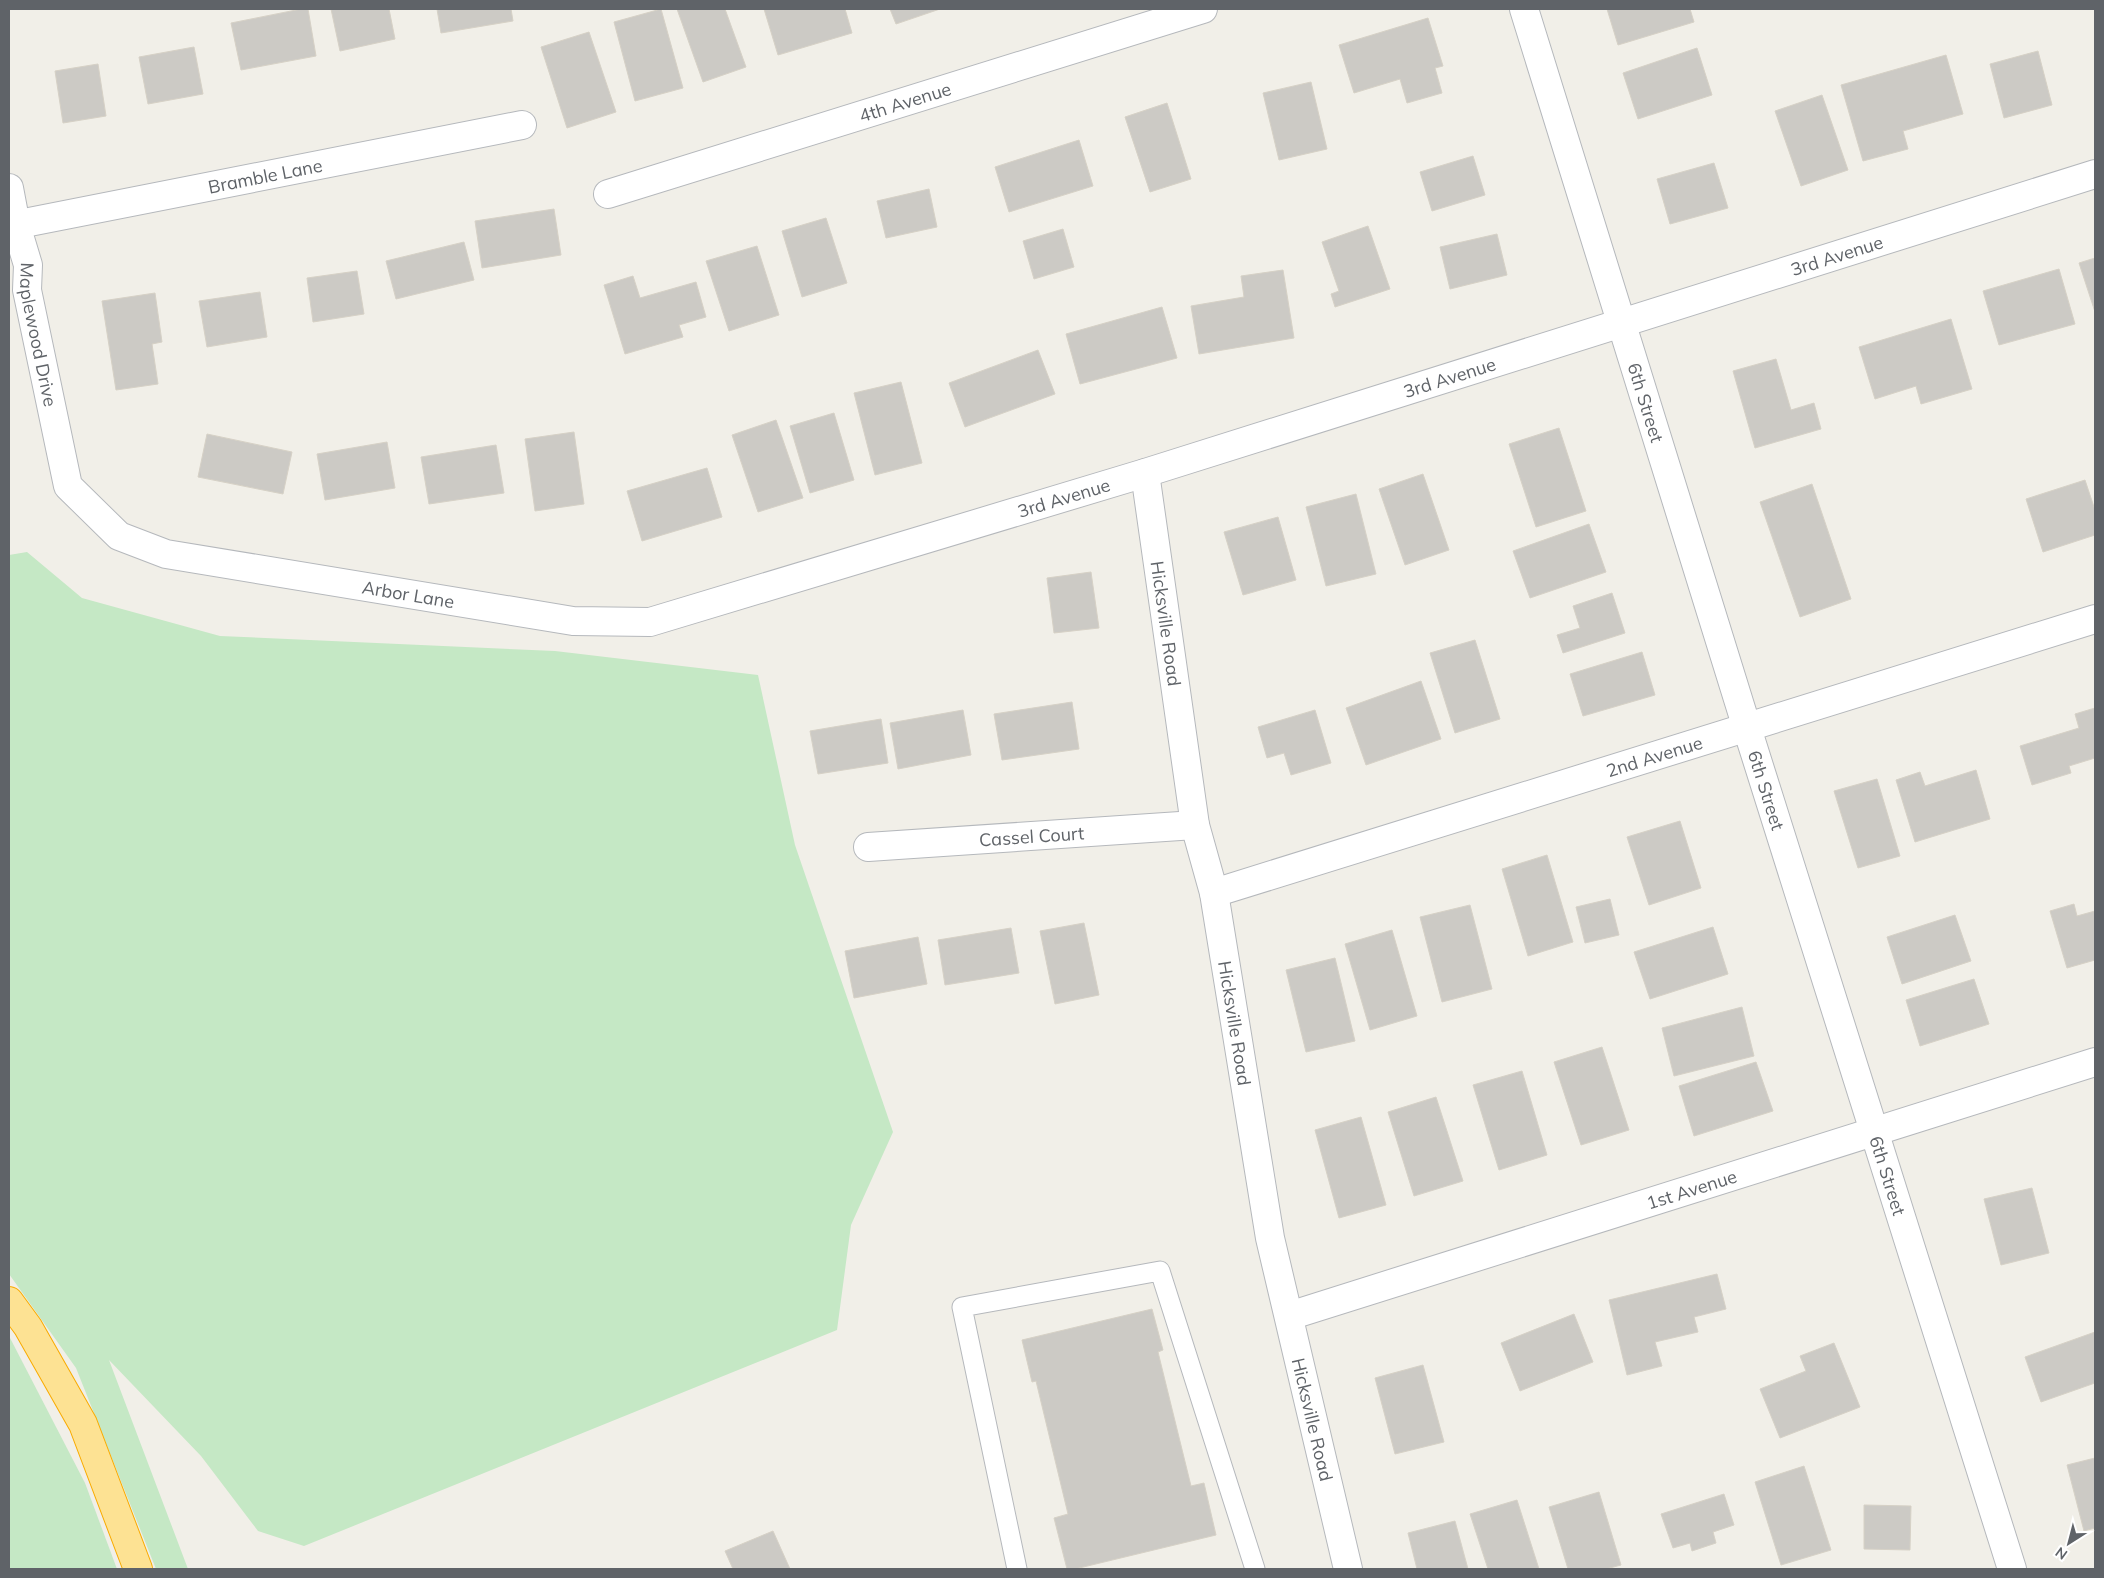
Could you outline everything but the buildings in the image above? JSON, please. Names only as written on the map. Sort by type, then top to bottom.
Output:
[{"type":"highway","points":[[9,1301],[28,1326],[83,1424],[138,1569]]},
{"type":"street","name":"4th Avenue","points":[[608,194],[1203,9]]},
{"type":"street","name":"6th Street","points":[[1524,9],[1747,728],[2012,1569]]},
{"type":"street","name":"Bramble Lane","points":[[12,225],[522,125]]},
{"type":"street","name":"3rd Avenue","points":[[804,576],[1145,472],[2095,174]]},
{"type":"street","name":"Maplewood Drive","points":[[9,188],[12,225],[28,265],[27,290],[61,452]]},
{"type":"street","name":"Arbor Lane","points":[[61,452],[68,486],[119,536],[166,554],[573,621],[650,622],[804,576]]},
{"type":"street","name":"Hicksville Road","points":[[1145,472],[1195,825],[1214,893],[1270,1238],[1348,1569]]},
{"type":"street","name":"2nd Avenue","points":[[1214,893],[2095,619]]},
{"type":"street","name":"Cassel Court","points":[[868,847],[1195,825]]},
{"type":"street","name":"1st Avenue","points":[[1289,1316],[2095,1062]]},
{"type":"lane","points":[[1017,1569],[962,1307],[1160,1271],[1255,1569]]},
{"type":"green space","points":[[27,552],[82,598],[220,636],[555,651],[758,675],[795,845],[893,1132],[851,1225],[837,1330],[304,1546],[258,1531],[201,1456],[109,1360],[188,1569],[156,1569],[76,1368],[9,1274],[9,555]]},
{"type":"green space","points":[[9,1336],[85,1483],[117,1569],[9,1569]]}]
